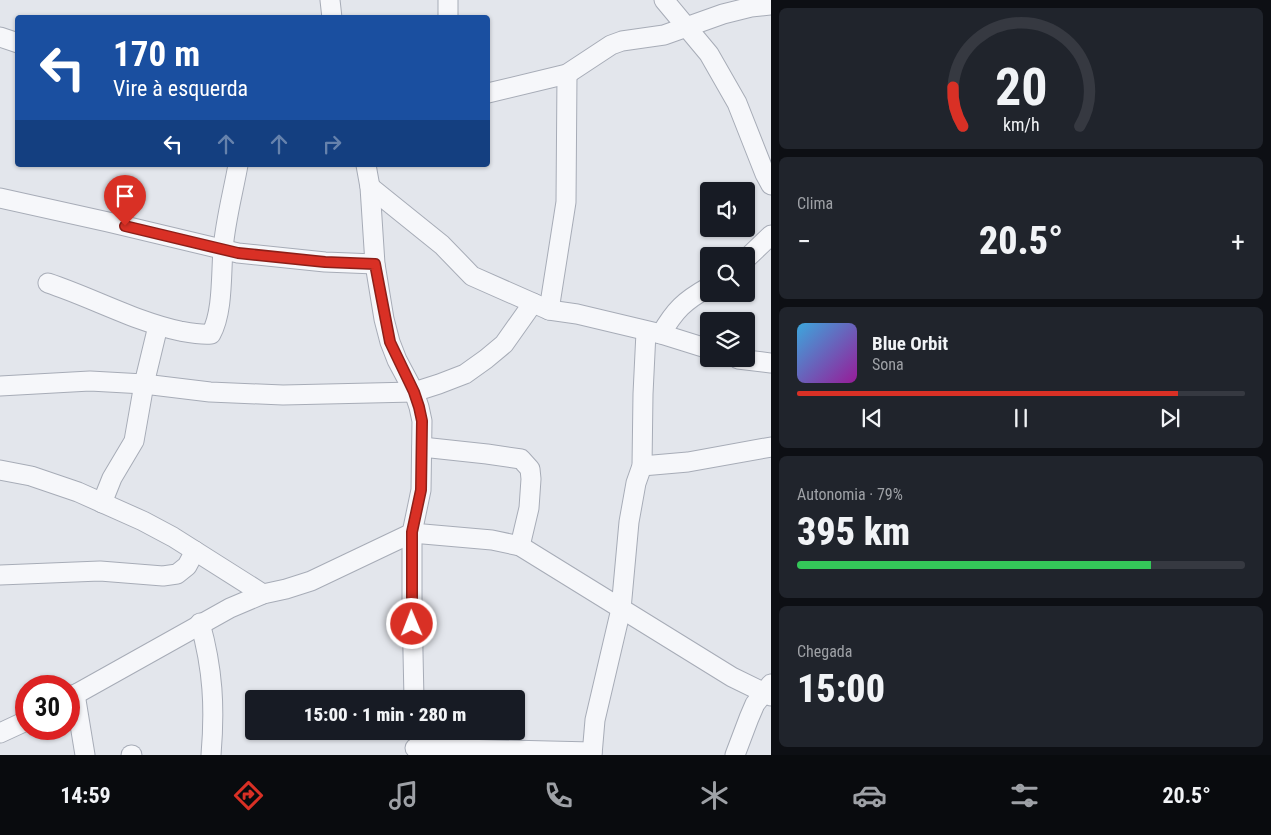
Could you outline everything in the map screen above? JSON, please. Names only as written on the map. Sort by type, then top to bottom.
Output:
[{"type":"street","points":[[330,0],[332,15]]},
{"type":"street","points":[[448,0],[448,15]]},
{"type":"street","points":[[664,0],[709,54],[737,103],[771,185]]},
{"type":"street","points":[[490,92],[567,74],[610,45],[622,40],[664,35],[723,14],[752,7],[771,5]]},
{"type":"street","points":[[0,37],[15,41]]},
{"type":"street","points":[[0,386],[90,381],[144,384],[210,392],[283,395],[414,392],[465,374],[504,344],[541,307],[566,202],[567,74]]},
{"type":"street","points":[[48,284],[158,326],[203,335],[211,334],[215,327],[222,284],[223,248],[238,167]]},
{"type":"street","points":[[366,167],[370,187],[370,216],[375,264],[390,342],[414,392],[422,421],[421,490],[412,532],[414,690]]},
{"type":"street","points":[[370,187],[442,245],[472,276],[541,307],[653,333],[700,347]]},
{"type":"street","points":[[0,198],[238,253],[325,262],[375,264]]},
{"type":"street","points":[[755,250],[771,235]]},
{"type":"street","points":[[415,745],[592,754],[595,720],[621,609],[629,522],[636,483],[642,466],[643,394],[653,333],[679,307],[700,292]]},
{"type":"street","points":[[102,503],[112,478],[134,441],[144,384],[158,326]]},
{"type":"street","points":[[755,361],[771,363]]},
{"type":"street","points":[[422,447],[522,460],[530,469],[531,479],[529,508],[520,546]]},
{"type":"street","points":[[642,466],[688,462],[771,447]]},
{"type":"street","points":[[0,470],[31,476],[78,492],[102,503],[174,537],[263,594]]},
{"type":"street","points":[[80,691],[200,623],[263,594],[311,581],[412,532],[484,539],[520,546],[732,677],[769,691],[756,704],[735,755]]},
{"type":"street","points":[[0,575],[100,571],[163,576],[182,572],[195,551]]},
{"type":"street","points":[[200,623],[208,649],[213,687],[214,720],[211,755]]},
{"type":"street","points":[[0,733],[15,726]]},
{"type":"street","points":[[80,732],[85,755]]},
{"type":"route","points":[[125,226],[238,253],[325,262],[375,264],[384,319],[390,342],[414,392],[422,421],[421,490],[412,532],[412,624]]}]
